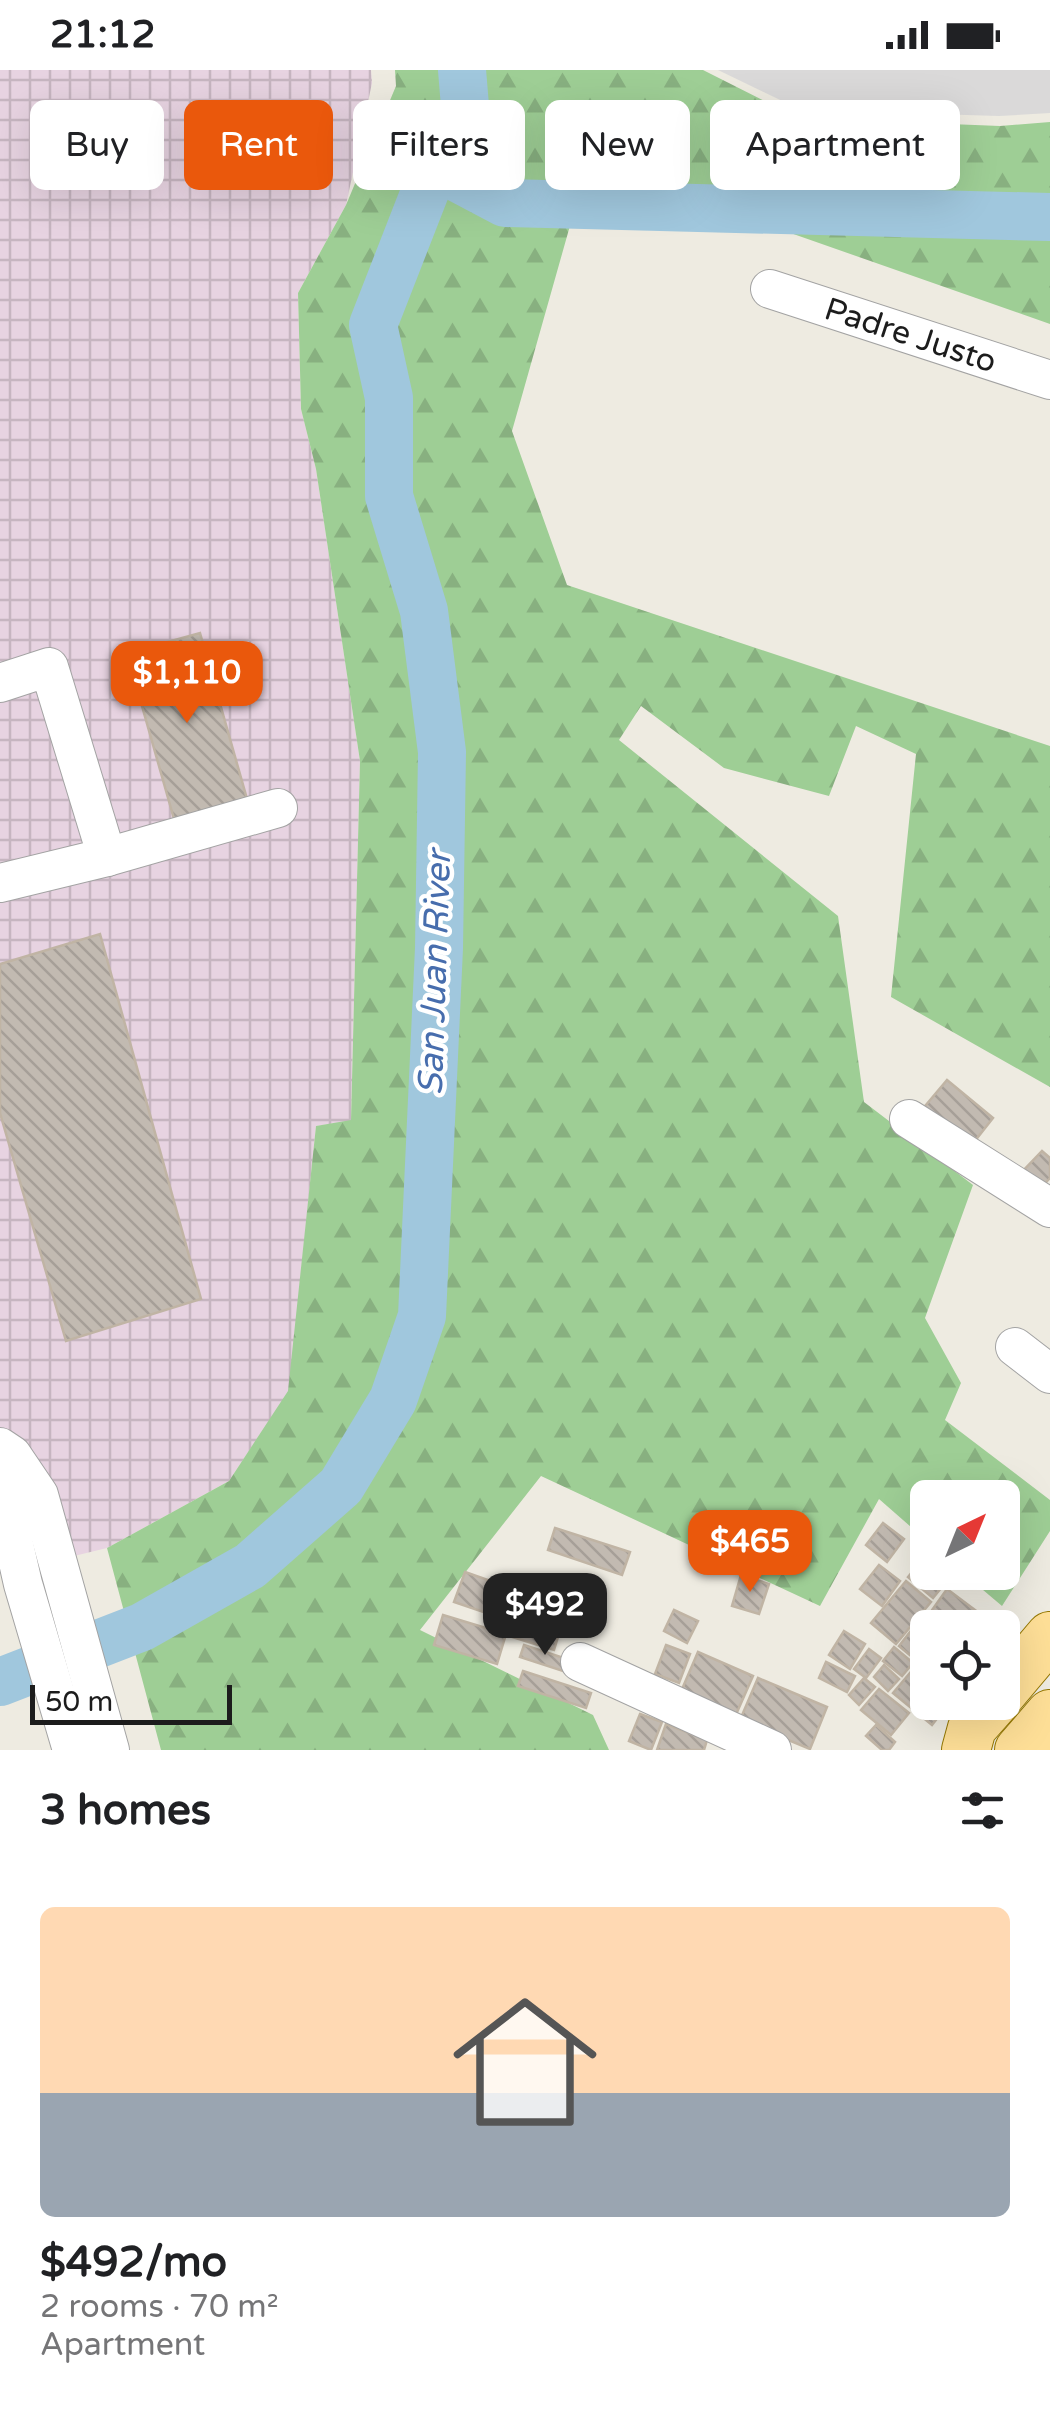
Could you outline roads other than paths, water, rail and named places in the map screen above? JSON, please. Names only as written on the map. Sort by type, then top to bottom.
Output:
[{"type":"main road","points":[[1020,1672],[1050,1636]]},
{"type":"main road","points":[[1020,1750],[1050,1714]]},
{"type":"main road","points":[[966,1750],[972,1728],[979,1720]]},
{"type":"street","name":"Padre Justo","points":[[770,290],[1050,380]]},
{"type":"street","points":[[0,683],[48,666],[107,857]]},
{"type":"street","points":[[0,883],[278,808]]},
{"type":"street","points":[[909,1119],[1050,1208]]},
{"type":"street","points":[[1015,1347],[1050,1374]]},
{"type":"street","points":[[0,1446],[12,1455],[39,1495],[110,1750]]},
{"type":"street","points":[[0,1484],[22,1584],[72,1750]]},
{"type":"street","points":[[580,1662],[772,1750]]},
{"type":"waterway","name":"San Juan River","points":[[0,1682],[142,1627],[250,1566],[341,1486],[393,1400],[422,1316],[439,948],[442,752],[424,611],[389,496],[389,398],[373,325],[435,166],[465,106],[462,70]]},
{"type":"waterway","points":[[480,190],[505,203],[1050,217]]}]
